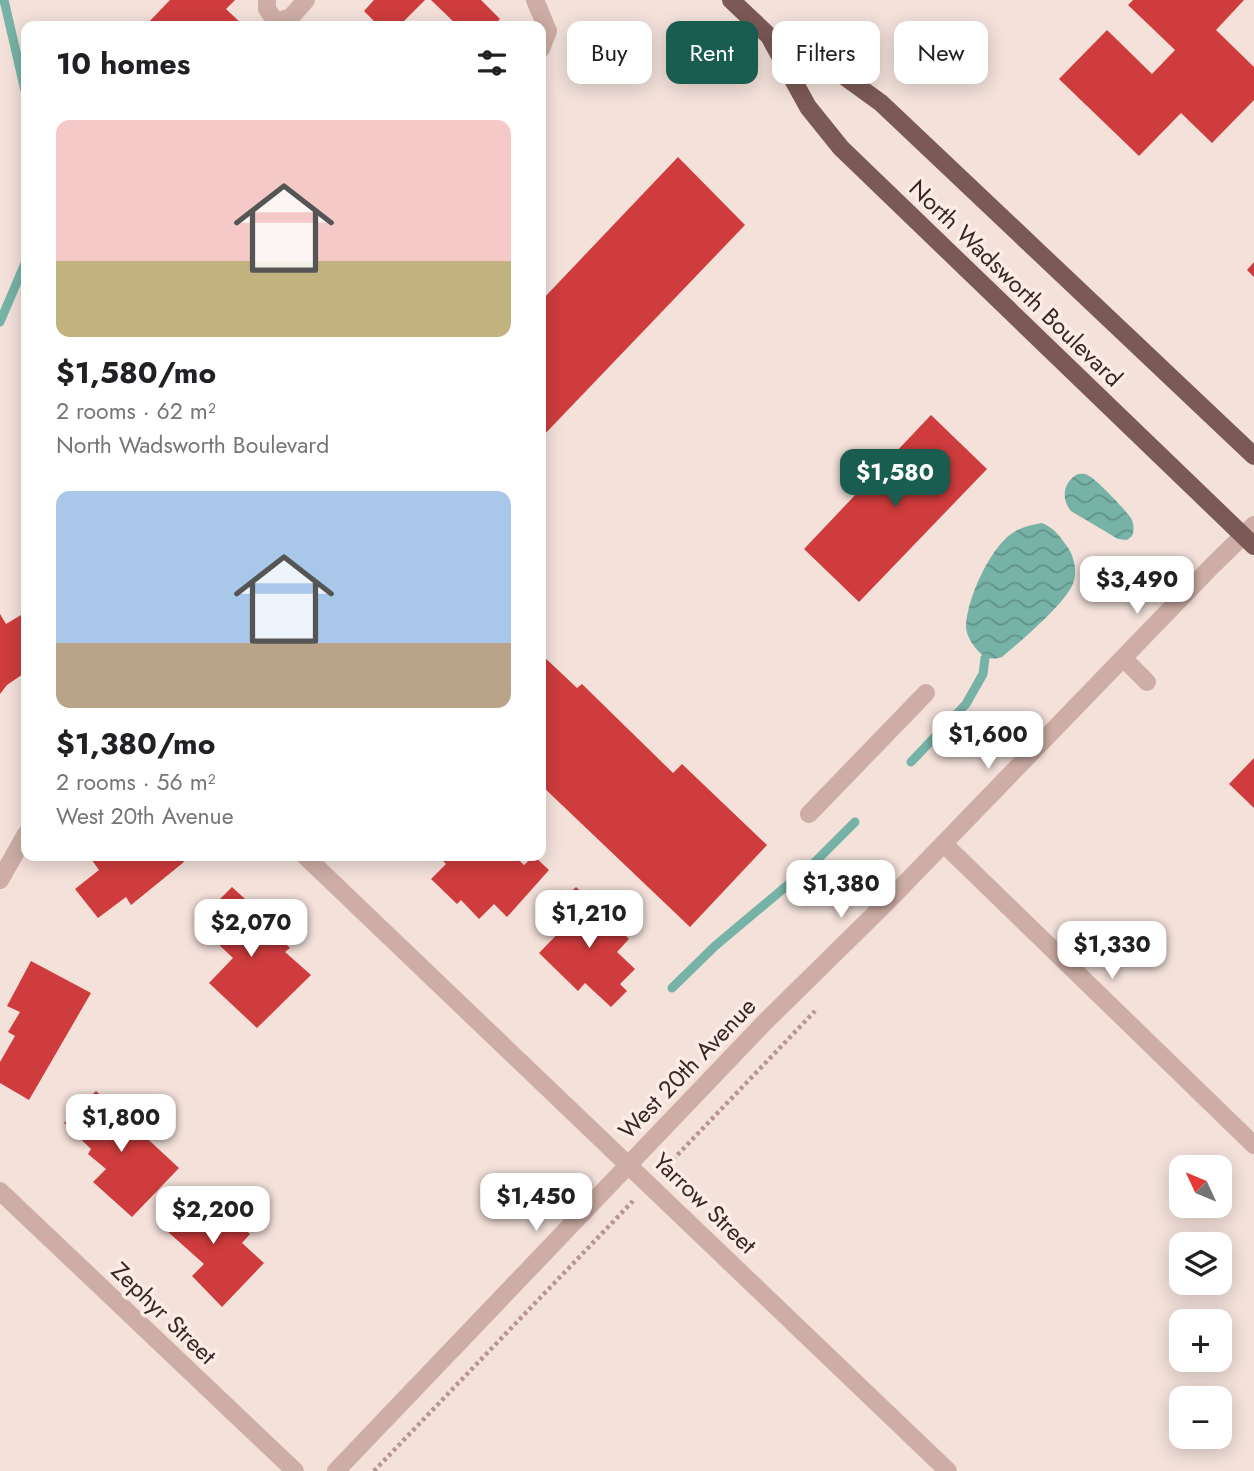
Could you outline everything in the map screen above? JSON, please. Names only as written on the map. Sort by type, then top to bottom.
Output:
[{"type":"main road","name":"North Wadsworth Boulevard","points":[[731,0],[769,36],[841,74],[881,103],[1254,456]]},
{"type":"main road","name":"North Wadsworth Boulevard","points":[[769,36],[808,107],[841,148],[1250,536]]},
{"type":"street","points":[[267,0],[267,9],[275,21]]},
{"type":"street","points":[[279,21],[291,17],[306,0]]},
{"type":"street","points":[[535,0],[544,21]]},
{"type":"street","name":"West 20th Avenue","points":[[336,1471],[765,1022],[888,901],[1123,659],[1250,536]]},
{"type":"street","points":[[1123,659],[1147,682]]},
{"type":"street","points":[[809,814],[926,693]]},
{"type":"street","points":[[0,880],[21,843]]},
{"type":"street","points":[[944,844],[1254,1145]]},
{"type":"street","name":"Yarrow Street","points":[[310,861],[948,1471]]},
{"type":"street","name":"Zephyr Street","points":[[0,1191],[295,1471]]},
{"type":"path","points":[[374,1471],[815,1011]]},
{"type":"water","points":[[1078,474],[1093,478],[1125,510],[1133,522],[1132,536],[1127,540],[1118,539],[1071,511],[1065,501],[1065,490],[1069,481]]},
{"type":"water","points":[[1042,523],[1056,532],[1072,554],[1075,571],[1072,586],[1050,613],[1002,657],[986,657],[974,645],[966,629],[975,589],[987,563],[1003,541],[1018,530]]},
{"type":"building","points":[[170,0],[235,0],[226,9],[239,21],[150,21]]},
{"type":"building","points":[[374,0],[425,0],[404,21],[374,21],[364,11]]},
{"type":"building","points":[[431,0],[481,0],[500,19],[498,21],[453,21]]},
{"type":"building","points":[[1133,0],[1244,0],[1216,30],[1254,67],[1254,100],[1212,143],[1181,113],[1139,156],[1059,79],[1107,30],[1152,74],[1175,50],[1128,5]]},
{"type":"building","points":[[678,157],[745,225],[546,433],[546,296]]},
{"type":"building","points":[[1254,262],[1254,277],[1247,270]]},
{"type":"building","points":[[931,415],[987,469],[859,602],[804,549]]},
{"type":"building","points":[[0,614],[6,624],[21,615],[21,675],[7,685],[0,694]]},
{"type":"building","points":[[546,659],[577,688],[582,684],[673,773],[682,764],[767,845],[690,927],[546,790]]},
{"type":"building","points":[[1254,758],[1254,808],[1229,784]]},
{"type":"building","points":[[93,861],[184,862],[131,905],[126,897],[98,918],[75,889],[99,870]]},
{"type":"building","points":[[443,861],[520,861],[524,865],[528,861],[539,861],[549,870],[507,917],[494,904],[479,919],[461,900],[457,904],[431,879],[446,864]]},
{"type":"building","points":[[232,887],[266,918],[261,921],[290,948],[285,952],[311,975],[257,1028],[209,983],[233,958],[196,923]]},
{"type":"building","points":[[576,887],[629,939],[617,952],[635,969],[620,984],[627,991],[611,1007],[585,983],[578,991],[539,953],[571,920],[557,906]]},
{"type":"building","points":[[31,961],[91,993],[29,1100],[0,1083],[0,1062],[15,1036],[8,1032],[20,1012],[7,1006]]},
{"type":"building","points":[[96,1091],[179,1168],[132,1217],[93,1182],[106,1169],[88,1154],[91,1149],[64,1123]]},
{"type":"building","points":[[187,1192],[203,1207],[212,1198],[250,1234],[242,1243],[264,1263],[222,1307],[192,1276],[204,1264],[158,1223]]},
{"type":"waterway","points":[[4,0],[21,73]]},
{"type":"waterway","points":[[0,322],[21,273]]},
{"type":"waterway","points":[[911,762],[966,704],[983,674],[985,658]]},
{"type":"waterway","points":[[672,988],[715,946],[815,862],[855,822]]}]
